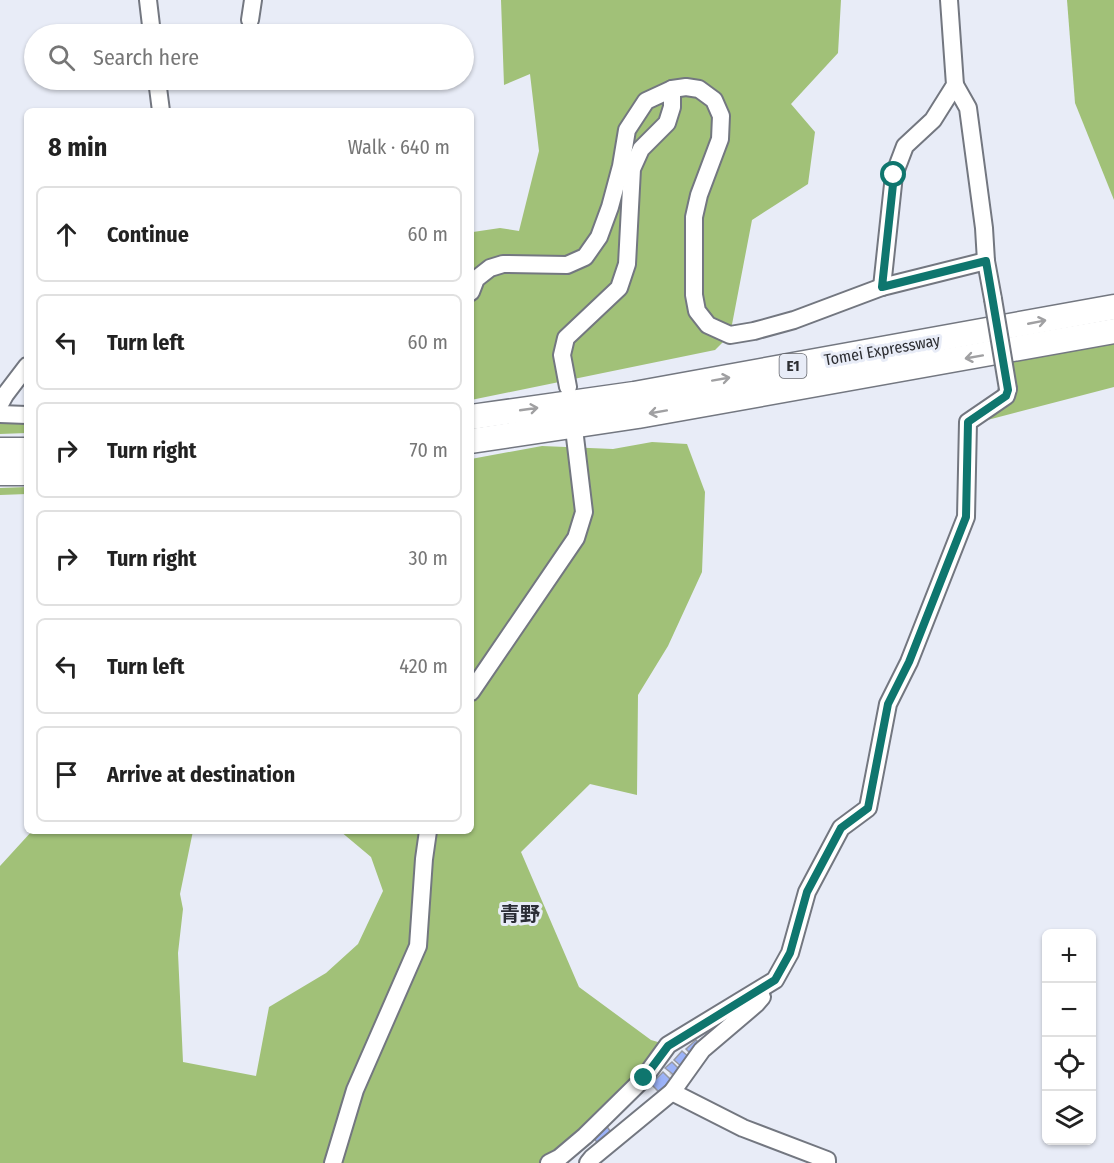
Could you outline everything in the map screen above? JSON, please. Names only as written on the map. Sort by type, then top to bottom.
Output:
[{"type":"highway","name":"Tomei Expressway","points":[[474,417],[634,394],[1114,307]]},
{"type":"highway","name":"Tomei Expressway","points":[[474,441],[638,416],[1114,331]]},
{"type":"highway","points":[[0,450],[24,450]]},
{"type":"highway","points":[[0,473],[24,473]]},
{"type":"street","points":[[148,0],[151,24]]},
{"type":"street","points":[[249,21],[253,0]]},
{"type":"street","points":[[588,1163],[591,1158],[672,1092],[702,1050],[756,1004],[775,980],[790,953],[807,892],[841,828],[868,808],[888,704],[909,662],[966,517],[968,422],[1006,396],[1008,390],[986,261],[984,228],[968,108],[955,85],[949,0]]},
{"type":"street","points":[[882,287],[894,175],[905,146],[933,120],[955,85]]},
{"type":"street","points":[[474,284],[476,279],[490,268],[503,264],[567,265],[585,256],[599,237],[610,207],[621,166],[627,130],[646,100],[672,89],[686,87],[699,89],[714,100],[721,116],[720,139],[699,195],[694,217],[694,295],[697,311],[708,325],[730,335],[754,331],[794,320],[882,287],[986,261]]},
{"type":"street","points":[[568,387],[562,355],[566,338],[619,288],[627,264],[632,169],[641,149],[667,123],[672,107],[672,89]]},
{"type":"street","points":[[158,90],[161,108]]},
{"type":"street","points":[[0,404],[24,370]]},
{"type":"street","points":[[0,414],[24,415]]},
{"type":"street","points":[[474,688],[576,538],[584,512],[575,437]]},
{"type":"street","points":[[333,1163],[355,1090],[418,946],[428,834]]},
{"type":"street","points":[[549,1163],[559,1158],[585,1136],[644,1078],[668,1046],[775,980]]},
{"type":"street","points":[[672,1092],[743,1128],[826,1160],[827,1163]]},
{"type":"green space","points":[[501,0],[841,0],[838,53],[791,104],[815,132],[808,184],[752,220],[730,335],[715,350],[474,399],[474,232],[500,228],[519,231],[539,151],[530,74],[504,85]]},
{"type":"green space","points":[[1067,0],[1114,0],[1114,200],[1075,103]]},
{"type":"green space","points":[[1114,344],[1114,387],[976,423],[1014,381],[1012,362]]},
{"type":"green space","points":[[24,421],[24,433],[0,434],[0,422]]},
{"type":"green space","points":[[652,442],[687,444],[705,492],[702,572],[668,646],[638,695],[637,795],[590,784],[521,852],[579,987],[651,1040],[668,1045],[552,1163],[0,1163],[0,866],[29,834],[192,834],[180,894],[183,909],[178,953],[183,1062],[256,1076],[269,1007],[326,973],[358,944],[383,891],[371,857],[344,834],[474,834],[474,458],[542,446],[613,449]]},
{"type":"green space","points":[[24,487],[24,494],[0,495],[0,488]]},
{"type":"building","points":[[696,1040],[702,1046],[692,1055],[686,1049]]},
{"type":"building","points":[[682,1051],[690,1058],[682,1067],[674,1060]]},
{"type":"building","points":[[672,1062],[680,1070],[674,1075],[665,1068]]},
{"type":"building","points":[[663,1072],[671,1080],[659,1092],[651,1084]]},
{"type":"building","points":[[606,1125],[612,1134],[598,1144],[592,1135]]},
{"type":"district","name":"青野","points":[[520,914]]},
{"type":"route","points":[[644,1078],[668,1046],[775,980],[790,953],[807,892],[841,828],[868,808],[888,704],[909,662],[966,517],[968,422],[1006,396],[1008,390],[986,261],[882,287],[894,175]]}]
